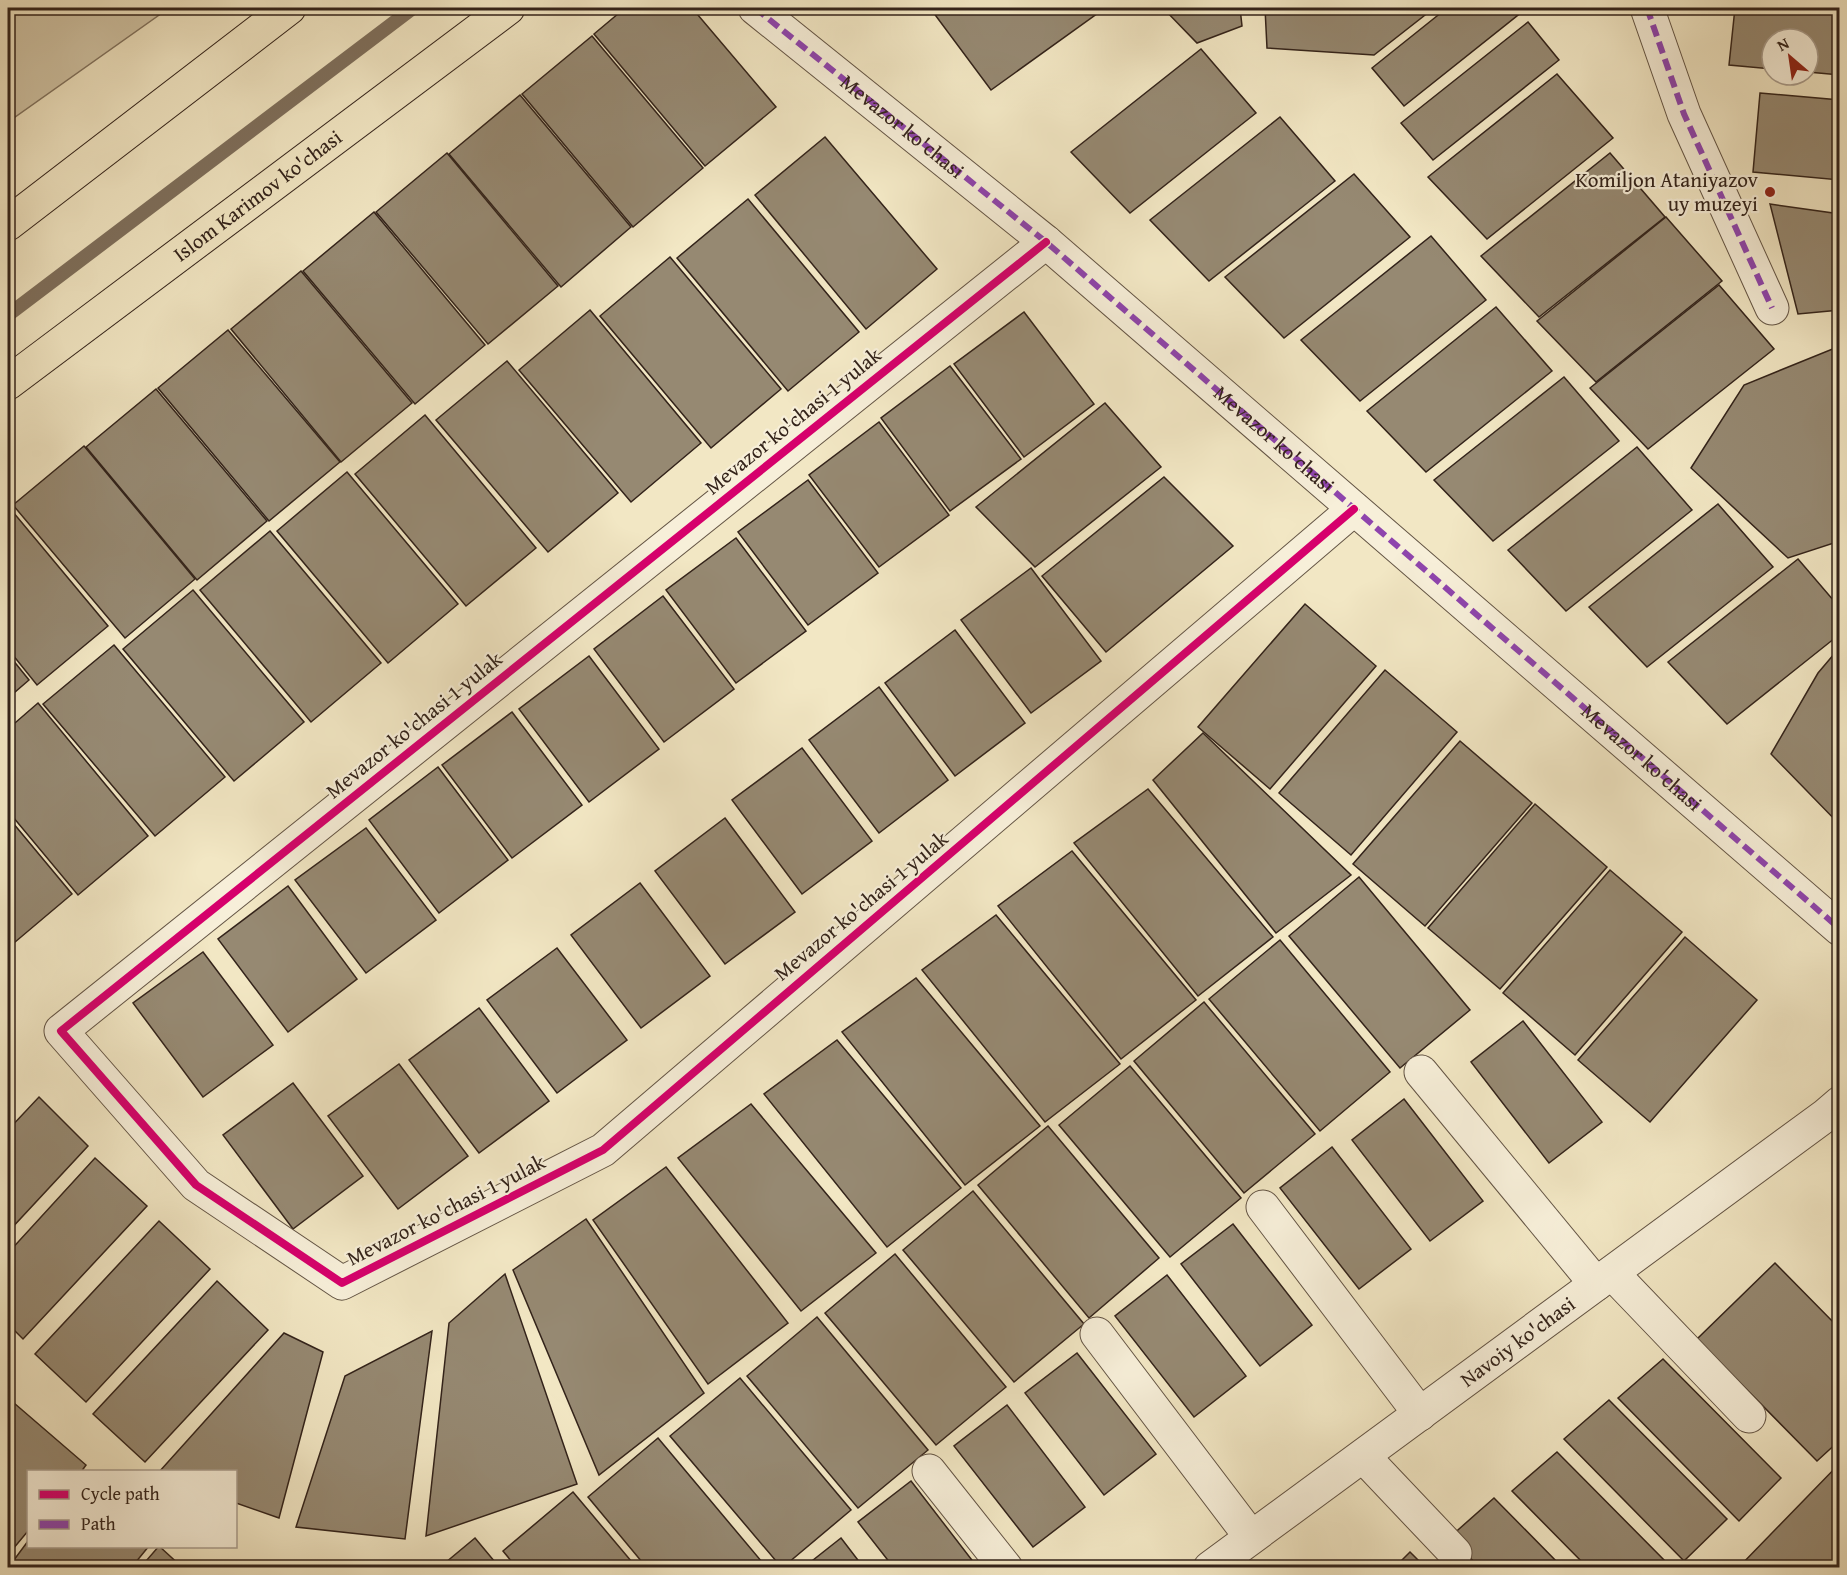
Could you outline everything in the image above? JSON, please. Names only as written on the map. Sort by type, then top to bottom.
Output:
[{"type":"main road","points":[[8,224],[289,8]]},
{"type":"main road","name":"Islom Karimov ko'chasi","points":[[8,384],[508,8]]},
{"type":"street","name":"Mevazor ko'chasi","points":[[755,8],[1046,242],[1839,929]]},
{"type":"street","points":[[1647,8],[1684,114],[1772,308]]},
{"type":"street","name":"Mevazor ko'chasi 1 yulak","points":[[1046,242],[61,1031],[196,1185],[342,1283],[603,1150],[1354,509]]},
{"type":"street","points":[[1421,1072],[1604,1278],[1749,1416]]},
{"type":"street","name":"Navoiy ko'chasi","points":[[1237,1555],[1420,1414],[1835,1110]]},
{"type":"street","points":[[1263,1207],[1420,1414]]},
{"type":"street","points":[[1097,1334],[1237,1555]]},
{"type":"street","points":[[1364,1456],[1455,1553]]},
{"type":"street","points":[[929,1471],[1006,1568]]},
{"type":"shaded area","points":[[8,8],[169,8],[8,122]]},
{"type":"building","points":[[625,8],[692,8],[776,107],[705,166],[594,34]]},
{"type":"building","points":[[930,8],[1094,8],[1098,13],[991,90]]},
{"type":"building","points":[[1163,8],[1240,8],[1242,26],[1197,43]]},
{"type":"building","points":[[1265,8],[1434,8],[1374,55],[1267,48]]},
{"type":"building","points":[[1447,8],[1527,8],[1404,106],[1372,68]]},
{"type":"building","points":[[1735,8],[1840,8],[1840,75],[1820,73],[1820,27],[1760,27],[1760,68],[1729,65]]},
{"type":"building","points":[[1528,22],[1559,60],[1433,160],[1401,123]]},
{"type":"building","points":[[592,36],[703,168],[633,227],[522,94]]},
{"type":"building","points":[[1201,49],[1256,113],[1130,213],[1071,152]]},
{"type":"building","points":[[1557,74],[1613,138],[1487,239],[1428,177]]},
{"type":"building","points":[[1760,93],[1840,100],[1840,180],[1753,172]]},
{"type":"building","points":[[520,95],[631,227],[561,287],[449,154]]},
{"type":"building","points":[[1280,117],[1335,181],[1209,281],[1150,220]]},
{"type":"building","points":[[825,137],[937,269],[866,329],[755,195]]},
{"type":"building","points":[[447,153],[558,286],[488,344],[376,212]]},
{"type":"building","points":[[1610,153],[1665,217],[1539,317],[1481,256]]},
{"type":"building","points":[[1354,174],[1410,237],[1284,338],[1225,277]]},
{"type":"building","points":[[748,199],[859,332],[788,391],[677,258]]},
{"type":"building","points":[[1770,204],[1840,214],[1840,310],[1798,314]]},
{"type":"building","points":[[374,212],[485,345],[415,404],[303,271]]},
{"type":"building","points":[[1666,217],[1722,281],[1596,382],[1537,321]]},
{"type":"building","points":[[1431,236],[1486,300],[1360,401],[1301,340]]},
{"type":"building","points":[[670,257],[781,389],[711,448],[600,316]]},
{"type":"building","points":[[301,271],[412,403],[341,462],[231,329]]},
{"type":"building","points":[[1719,285],[1774,349],[1648,449],[1590,388]]},
{"type":"building","points":[[1496,307],[1552,371],[1426,472],[1367,411]]},
{"type":"building","points":[[590,310],[701,443],[631,502],[519,370]]},
{"type":"building","points":[[1024,312],[1094,404],[1024,457],[954,364]]},
{"type":"building","points":[[228,330],[340,462],[269,521],[158,388]]},
{"type":"building","points":[[1840,348],[1840,541],[1788,558],[1691,468],[1744,385]]},
{"type":"building","points":[[507,361],[618,493],[548,552],[436,420]]},
{"type":"building","points":[[950,366],[1021,459],[950,511],[881,418]]},
{"type":"building","points":[[1564,377],[1619,441],[1493,541],[1434,480]]},
{"type":"building","points":[[156,389],[267,521],[197,580],[86,447]]},
{"type":"building","points":[[1105,403],[1161,467],[1035,567],[976,507]]},
{"type":"building","points":[[425,415],[536,548],[466,606],[355,474]]},
{"type":"building","points":[[879,422],[949,515],[879,567],[809,475]]},
{"type":"building","points":[[84,446],[195,579],[125,638],[13,505]]},
{"type":"building","points":[[1637,447],[1692,510],[1566,611],[1508,550]]},
{"type":"building","points":[[347,472],[458,604],[388,663],[277,531]]},
{"type":"building","points":[[1164,477],[1233,546],[1106,652],[1042,576]]},
{"type":"building","points":[[808,480],[878,573],[808,625],[738,532]]},
{"type":"building","points":[[1718,504],[1773,567],[1647,667],[1589,607]]},
{"type":"building","points":[[8,506],[108,626],[37,685],[8,649]]},
{"type":"building","points":[[270,531],[381,663],[311,722],[200,590]]},
{"type":"building","points":[[736,538],[806,631],[736,683],[666,590]]},
{"type":"building","points":[[1798,559],[1840,608],[1840,634],[1727,724],[1668,662]]},
{"type":"building","points":[[1031,568],[1101,661],[1031,713],[961,620]]},
{"type":"building","points":[[193,590],[304,722],[234,781],[123,649]]},
{"type":"building","points":[[663,596],[734,689],[664,742],[594,649]]},
{"type":"building","points":[[1305,604],[1376,666],[1270,789],[1198,727]]},
{"type":"building","points":[[955,630],[1025,723],[955,776],[885,683]]},
{"type":"building","points":[[114,645],[225,777],[155,836],[43,704]]},
{"type":"building","points":[[1840,647],[1840,825],[1771,754],[1818,673]]},
{"type":"building","points":[[8,654],[29,680],[8,698]]},
{"type":"building","points":[[589,656],[659,749],[589,802],[519,709]]},
{"type":"building","points":[[1385,670],[1457,732],[1351,855],[1279,793]]},
{"type":"building","points":[[879,687],[948,780],[879,833],[809,740]]},
{"type":"building","points":[[38,703],[148,836],[78,895],[8,811],[8,729]]},
{"type":"building","points":[[512,712],[582,805],[512,858],[442,765]]},
{"type":"building","points":[[1203,733],[1351,875],[1276,933],[1153,780]]},
{"type":"building","points":[[1460,741],[1532,803],[1425,926],[1353,864]]},
{"type":"building","points":[[802,748],[872,841],[802,894],[732,800]]},
{"type":"building","points":[[438,767],[508,860],[439,913],[369,820]]},
{"type":"building","points":[[1148,789],[1273,937],[1198,996],[1074,843]]},
{"type":"building","points":[[1535,804],[1607,867],[1500,989],[1428,928]]},
{"type":"building","points":[[8,817],[72,894],[8,948]]},
{"type":"building","points":[[725,818],[795,912],[725,964],[655,871]]},
{"type":"building","points":[[366,828],[436,920],[366,973],[295,880]]},
{"type":"building","points":[[1072,851],[1196,1000],[1121,1059],[998,906]]},
{"type":"building","points":[[1610,870],[1682,932],[1575,1055],[1503,993]]},
{"type":"building","points":[[1359,877],[1470,1010],[1400,1068],[1289,936]]},
{"type":"building","points":[[640,883],[710,976],[641,1028],[571,935]]},
{"type":"building","points":[[288,886],[357,979],[288,1032],[218,939]]},
{"type":"building","points":[[996,915],[1120,1064],[1045,1122],[922,970]]},
{"type":"building","points":[[1685,937],[1757,1000],[1650,1122],[1578,1060]]},
{"type":"building","points":[[1280,940],[1390,1072],[1320,1131],[1209,999]]},
{"type":"building","points":[[557,948],[627,1040],[557,1093],[487,1000]]},
{"type":"building","points":[[203,952],[273,1045],[203,1097],[133,1003]]},
{"type":"building","points":[[916,978],[1040,1126],[965,1185],[842,1032]]},
{"type":"building","points":[[1204,1002],[1315,1134],[1244,1193],[1134,1061]]},
{"type":"building","points":[[479,1008],[549,1101],[479,1153],[409,1060]]},
{"type":"building","points":[[1523,1021],[1602,1122],[1549,1163],[1471,1062]]},
{"type":"building","points":[[837,1040],[961,1188],[887,1247],[764,1094]]},
{"type":"building","points":[[399,1064],[468,1156],[398,1209],[328,1116]]},
{"type":"building","points":[[1130,1066],[1241,1198],[1170,1257],[1059,1125]]},
{"type":"building","points":[[293,1083],[363,1176],[293,1229],[223,1135]]},
{"type":"building","points":[[39,1097],[88,1146],[8,1232],[8,1130]]},
{"type":"building","points":[[1404,1099],[1483,1201],[1430,1241],[1352,1140]]},
{"type":"building","points":[[751,1104],[876,1253],[801,1311],[678,1158]]},
{"type":"building","points":[[1048,1126],[1159,1258],[1089,1318],[978,1185]]},
{"type":"building","points":[[1332,1147],[1411,1249],[1359,1289],[1280,1188]]},
{"type":"building","points":[[95,1158],[147,1206],[23,1339],[8,1324],[8,1253]]},
{"type":"building","points":[[666,1167],[788,1323],[708,1384],[593,1220]]},
{"type":"building","points":[[973,1191],[1084,1324],[1014,1382],[903,1250]]},
{"type":"building","points":[[586,1219],[704,1393],[599,1475],[513,1270]]},
{"type":"building","points":[[159,1221],[210,1269],[86,1402],[35,1354]]},
{"type":"building","points":[[1233,1224],[1312,1325],[1260,1366],[1181,1264]]},
{"type":"building","points":[[895,1254],[1006,1387],[936,1445],[825,1313]]},
{"type":"building","points":[[1775,1263],[1840,1329],[1840,1440],[1817,1461],[1697,1339]]},
{"type":"building","points":[[505,1274],[577,1484],[426,1536],[449,1323]]},
{"type":"building","points":[[1167,1275],[1246,1376],[1194,1417],[1115,1316]]},
{"type":"building","points":[[217,1281],[268,1330],[145,1462],[93,1414]]},
{"type":"building","points":[[817,1317],[928,1450],[858,1508],[747,1376]]},
{"type":"building","points":[[432,1331],[405,1539],[296,1527],[345,1376]]},
{"type":"building","points":[[284,1333],[323,1352],[279,1518],[237,1503],[237,1470],[161,1470]]},
{"type":"building","points":[[1077,1353],[1156,1454],[1104,1495],[1025,1393]]},
{"type":"building","points":[[1663,1359],[1781,1478],[1739,1521],[1618,1398]]},
{"type":"building","points":[[740,1378],[851,1510],[782,1568],[670,1436]]},
{"type":"building","points":[[1609,1400],[1727,1519],[1684,1561],[1564,1439]]},
{"type":"building","points":[[14,1403],[86,1465],[82,1470],[27,1470],[27,1532],[8,1555],[8,1410]]},
{"type":"building","points":[[1007,1405],[1085,1507],[1033,1547],[954,1446]]},
{"type":"building","points":[[658,1438],[767,1568],[647,1568],[588,1497]]},
{"type":"building","points":[[1557,1452],[1672,1568],[1588,1568],[1512,1491]]},
{"type":"building","points":[[1840,1463],[1840,1568],[1738,1568]]},
{"type":"building","points":[[911,1481],[978,1568],[894,1568],[858,1522]]},
{"type":"building","points":[[573,1492],[637,1568],[517,1568],[503,1551]]},
{"type":"building","points":[[1494,1498],[1563,1568],[1480,1568],[1450,1537]]},
{"type":"building","points":[[475,1538],[500,1568],[439,1568]]},
{"type":"building","points":[[841,1538],[864,1568],[803,1568]]},
{"type":"building","points":[[27,1542],[27,1548],[147,1548],[131,1568],[8,1568]]},
{"type":"building","points":[[157,1548],[161,1548],[183,1568],[140,1568]]},
{"type":"building","points":[[1410,1552],[1426,1568],[1394,1568]]},
{"type":"waterway","points":[[8,315],[413,8]]},
{"type":"marked path","points":[[755,8],[1046,242],[1840,929]]},
{"type":"marked path","points":[[1647,8],[1684,114],[1772,308]]},
{"type":"cycle path","points":[[1046,242],[61,1031],[196,1185],[342,1283],[603,1150],[1354,509]]},
{"type":"place","name":"Komiljon Ataniyazov uy muzeyi","points":[[1770,192]]}]
